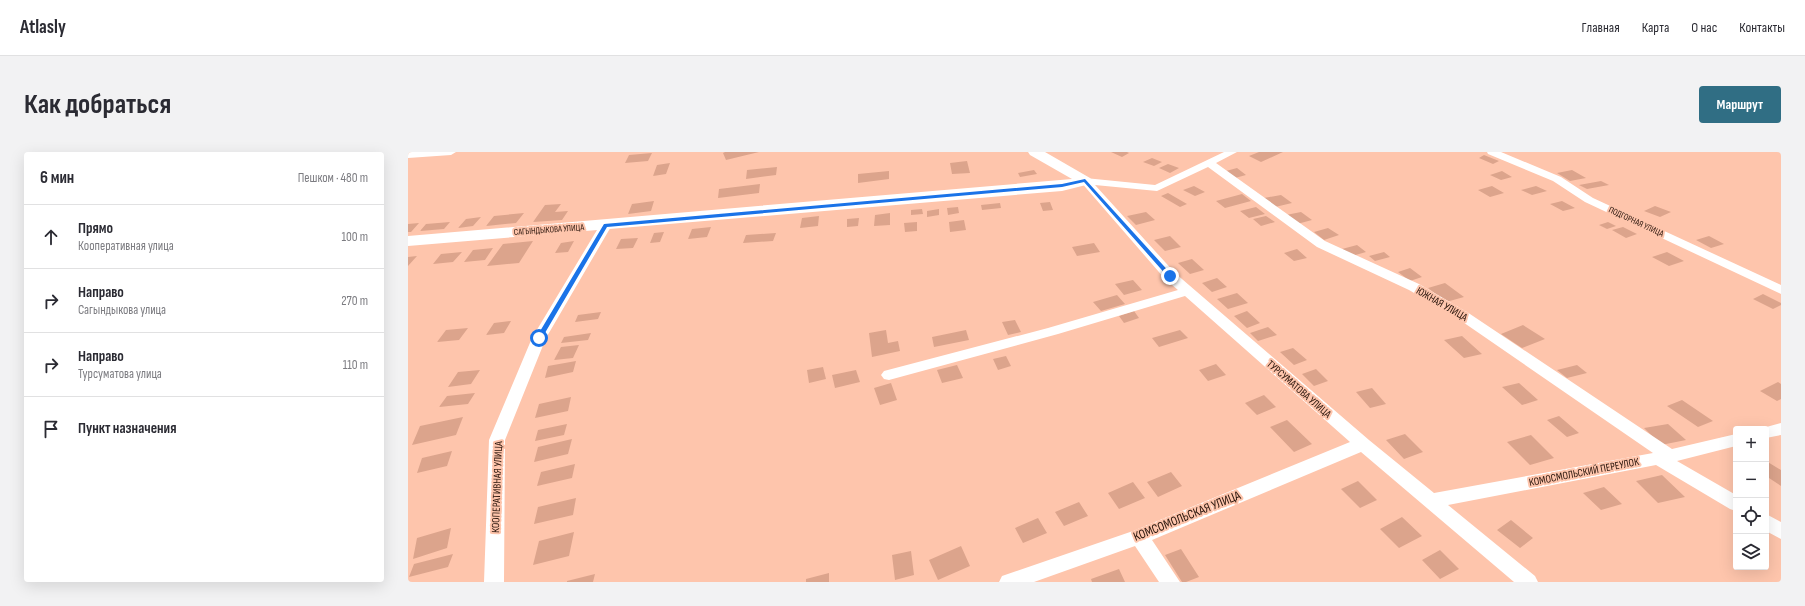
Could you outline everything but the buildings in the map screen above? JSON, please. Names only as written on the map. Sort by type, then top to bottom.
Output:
[{"type":"street","points":[[408,155],[451,152]]},
{"type":"street","points":[[1035,152],[1085,181]]},
{"type":"street","name":"САГЫНДЫКОВА УЛИЦА","points":[[408,241],[1062,186],[1085,181],[1157,188],[1232,152]]},
{"type":"street","name":"ПОДГОРНАЯ УЛИЦА","points":[[1492,152],[1557,179],[1589,200],[1781,290]]},
{"type":"street","name":"ЮЖНАЯ УЛИЦА","points":[[1209,163],[1321,244],[1414,287],[1462,315],[1664,457],[1733,502]]},
{"type":"street","name":"ТУРСУМАТОВА УЛИЦА","points":[[1085,181],[1170,276],[1363,444],[1528,582]]},
{"type":"street","name":"КООПЕРАТИВНАЯ УЛИЦА","points":[[494,582],[497,440],[539,338],[606,225]]},
{"type":"street","points":[[889,375],[1053,331],[1188,291]]},
{"type":"street","points":[[1769,431],[1781,429]]},
{"type":"street","name":"КОМОСМОЛЬСКИЙ ПЕРЕУЛОК","points":[[1431,501],[1664,457],[1733,441]]},
{"type":"street","name":"КОМСОМОЛЬСКАЯ УЛИЦА","points":[[1010,582],[1139,536],[1363,444]]},
{"type":"street","points":[[1769,524],[1781,531]]},
{"type":"street","points":[[1139,536],[1170,582]]},
{"type":"route","points":[[539,338],[606,225],[1062,186],[1085,181],[1170,276]]}]
